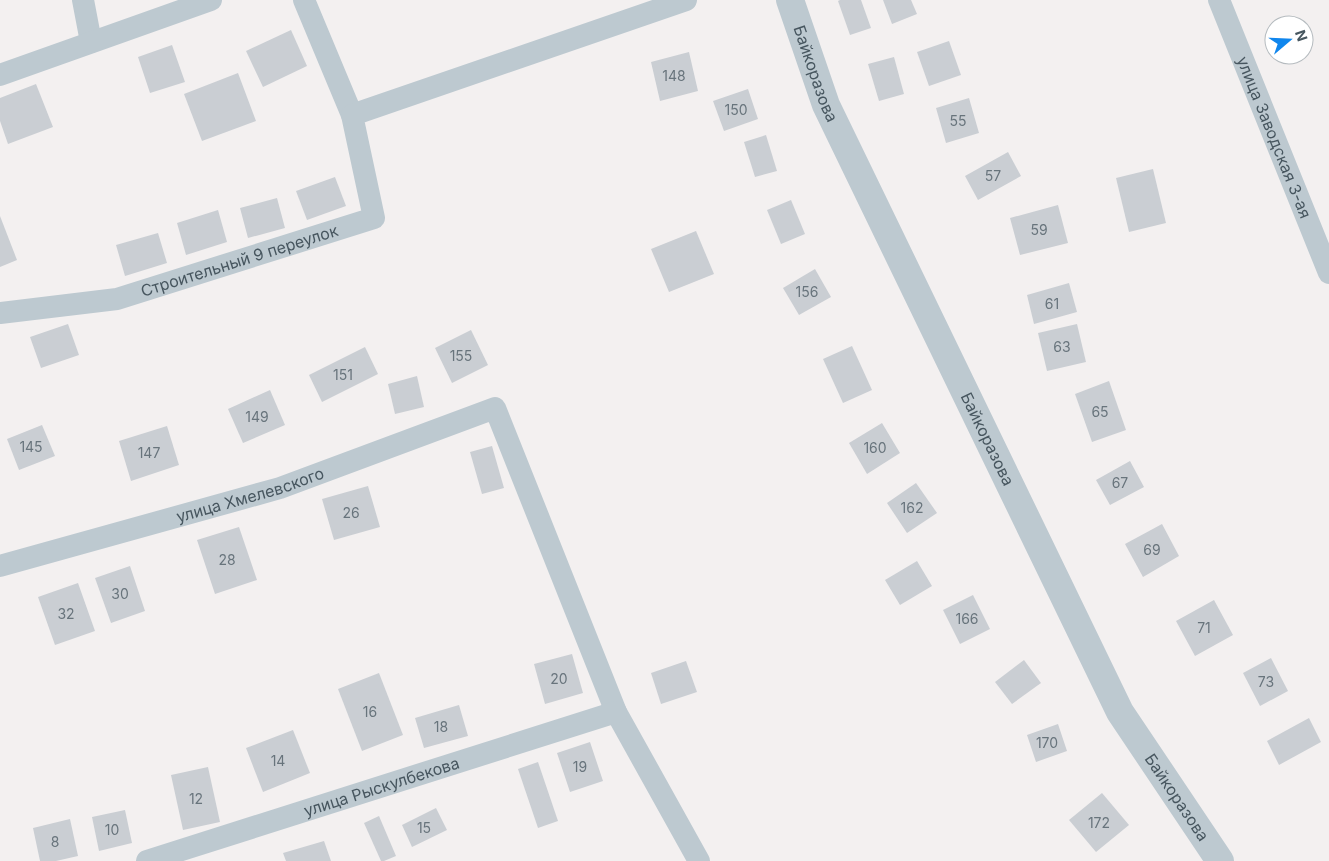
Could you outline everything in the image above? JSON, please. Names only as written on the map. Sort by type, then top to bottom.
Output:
[{"type":"street","points":[[82,0],[91,42]]},
{"type":"street","points":[[0,74],[211,0]]},
{"type":"street","name":"Строительный 9 переулок","points":[[0,313],[117,299],[374,218],[352,115],[304,0]]},
{"type":"street","points":[[352,115],[686,0]]},
{"type":"street","name":"Байкоразова","points":[[790,0],[826,105],[1120,712],[1220,861]]},
{"type":"street","name":"улица Заводская 3-ая","points":[[1219,0],[1329,273]]},
{"type":"street","name":"улица Хмелевского","points":[[0,566],[280,488],[495,408],[616,712]]},
{"type":"street","points":[[616,712],[699,861]]},
{"type":"street","name":"улица Рыскулбекова","points":[[147,861],[616,712]]},
{"type":"building","points":[[861,0],[871,28],[850,35],[838,1]]},
{"type":"building","points":[[883,0],[911,0],[917,14],[892,24]]},
{"type":"building","points":[[291,30],[307,66],[263,87],[246,51]]},
{"type":"building","points":[[949,41],[961,75],[929,86],[917,52]]},
{"type":"building","points":[[172,45],[185,82],[150,93],[138,57]]},
{"type":"building","points":[[689,52],[698,91],[660,101],[651,62]]},
{"type":"building","points":[[894,57],[904,94],[879,101],[868,64]]},
{"type":"building","points":[[238,73],[256,121],[202,141],[184,94]]},
{"type":"building","points":[[36,84],[53,127],[8,144],[0,121],[0,98]]},
{"type":"building","points":[[748,89],[758,119],[724,131],[713,101]]},
{"type":"building","points":[[969,98],[979,133],[946,143],[936,108]]},
{"type":"building","points":[[766,135],[777,171],[755,177],[744,142]]},
{"type":"building","points":[[1008,152],[1021,176],[978,200],[965,176]]},
{"type":"building","points":[[1153,169],[1166,223],[1129,232],[1116,178]]},
{"type":"building","points":[[335,177],[346,206],[307,220],[296,191]]},
{"type":"building","points":[[277,198],[285,228],[248,238],[240,208]]},
{"type":"building","points":[[791,200],[805,234],[781,244],[767,210]]},
{"type":"building","points":[[1058,205],[1068,243],[1020,255],[1010,218]]},
{"type":"building","points":[[218,210],[227,242],[186,255],[177,223]]},
{"type":"building","points":[[0,216],[17,260],[0,267]]},
{"type":"building","points":[[696,231],[714,274],[669,292],[651,249]]},
{"type":"building","points":[[158,233],[167,263],[125,276],[116,245]]},
{"type":"building","points":[[815,269],[831,297],[799,315],[783,288]]},
{"type":"building","points":[[1069,283],[1077,312],[1034,324],[1027,295]]},
{"type":"building","points":[[68,324],[79,355],[41,368],[30,337]]},
{"type":"building","points":[[1077,324],[1086,362],[1047,371],[1038,333]]},
{"type":"building","points":[[471,330],[488,365],[452,383],[435,348]]},
{"type":"building","points":[[852,346],[872,390],[843,403],[823,359]]},
{"type":"building","points":[[365,347],[378,374],[322,402],[309,375]]},
{"type":"building","points":[[417,376],[424,407],[395,414],[388,384]]},
{"type":"building","points":[[1109,381],[1126,430],[1092,442],[1075,394]]},
{"type":"building","points":[[270,390],[285,425],[243,443],[228,409]]},
{"type":"building","points":[[882,423],[900,453],[867,474],[849,443]]},
{"type":"building","points":[[42,425],[55,456],[19,470],[7,439]]},
{"type":"building","points":[[167,426],[179,465],[131,481],[119,441]]},
{"type":"building","points":[[492,446],[504,488],[482,494],[470,452]]},
{"type":"building","points":[[1130,461],[1144,487],[1110,505],[1096,480]]},
{"type":"building","points":[[916,483],[937,513],[907,533],[887,503]]},
{"type":"building","points":[[368,486],[380,527],[334,540],[322,499]]},
{"type":"building","points":[[1162,524],[1179,556],[1143,577],[1125,544]]},
{"type":"building","points":[[239,527],[257,580],[215,594],[197,540]]},
{"type":"building","points":[[917,561],[932,586],[900,605],[885,580]]},
{"type":"building","points":[[130,566],[145,611],[111,623],[95,578]]},
{"type":"building","points":[[78,583],[95,631],[55,645],[38,597]]},
{"type":"building","points":[[973,595],[990,629],[960,644],[943,610]]},
{"type":"building","points":[[1214,600],[1233,635],[1195,656],[1176,621]]},
{"type":"building","points":[[572,654],[583,693],[545,704],[534,664]]},
{"type":"building","points":[[1271,658],[1288,691],[1260,706],[1243,673]]},
{"type":"building","points":[[1024,660],[1041,683],[1012,704],[995,682]]},
{"type":"building","points":[[686,661],[697,692],[661,704],[651,673]]},
{"type":"building","points":[[379,673],[403,735],[362,751],[338,689]]},
{"type":"building","points":[[459,705],[468,736],[424,748],[415,718]]},
{"type":"building","points":[[1309,718],[1321,742],[1279,765],[1267,741]]},
{"type":"building","points":[[1058,724],[1067,751],[1036,762],[1027,735]]},
{"type":"building","points":[[293,730],[310,773],[263,792],[246,748]]},
{"type":"building","points":[[590,742],[603,781],[570,792],[557,753]]},
{"type":"building","points":[[538,762],[558,821],[538,828],[518,769]]},
{"type":"building","points":[[208,767],[220,822],[183,830],[171,775]]},
{"type":"building","points":[[1102,793],[1129,825],[1096,852],[1069,820]]},
{"type":"building","points":[[436,808],[447,830],[412,847],[402,825]]},
{"type":"building","points":[[125,810],[132,843],[99,851],[92,817]]},
{"type":"building","points":[[379,816],[396,856],[384,861],[381,861],[364,823]]},
{"type":"building","points":[[70,819],[78,856],[56,861],[40,861],[33,828]]},
{"type":"building","points":[[324,841],[331,861],[286,861],[283,853]]}]
